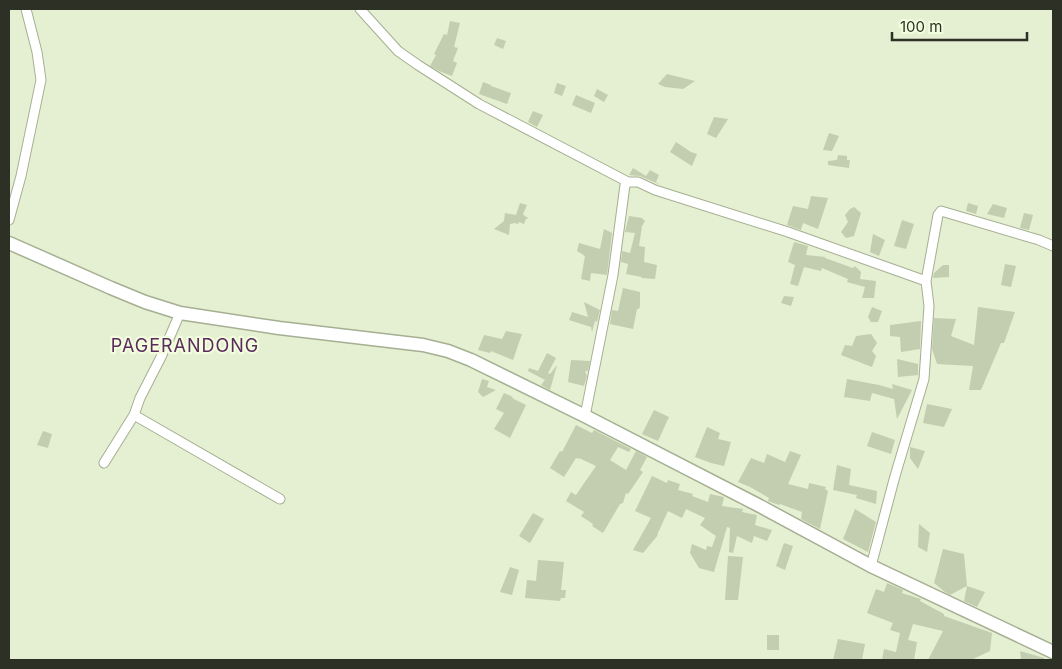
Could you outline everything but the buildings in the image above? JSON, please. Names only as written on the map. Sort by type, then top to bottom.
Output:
[{"type":"street","points":[[9,220],[21,176],[40,80],[37,52],[26,9]]},
{"type":"street","points":[[360,9],[398,51],[418,65],[479,104],[628,182],[638,182],[655,190],[788,232],[926,282]]},
{"type":"street","points":[[585,416],[613,275],[625,185],[628,182]]},
{"type":"street","points":[[871,566],[924,379],[929,306],[926,282],[938,214],[941,211],[1039,240],[1053,246]]},
{"type":"street","points":[[9,243],[111,288],[180,314],[423,345],[448,351],[471,360],[585,416],[871,566],[1053,652]]},
{"type":"street","points":[[104,463],[134,415],[140,398],[180,314]]},
{"type":"street","points":[[134,415],[280,499]]},
{"type":"district","name":"PAGERANDONG","points":[[185,345]]}]
